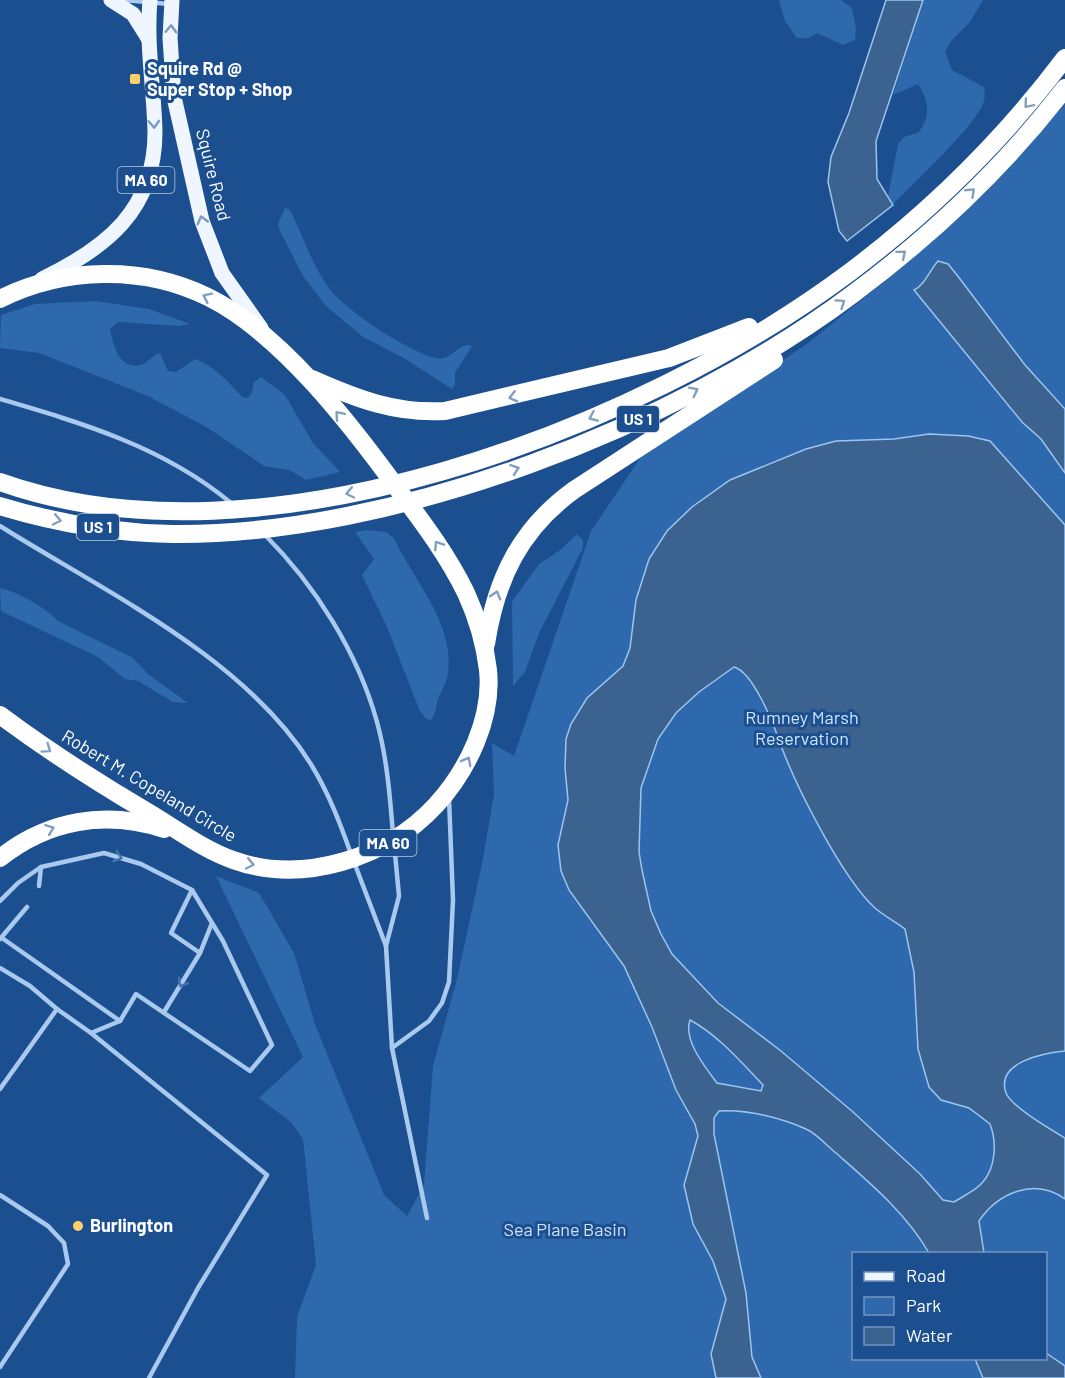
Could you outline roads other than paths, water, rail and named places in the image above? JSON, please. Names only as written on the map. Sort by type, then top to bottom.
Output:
[{"type":"highway","name":"US 1","points":[[0,482],[51,497],[95,506],[177,513],[230,511],[307,501],[448,468],[533,441],[616,407],[707,363],[794,311],[864,262],[916,218],[981,157],[1065,58]]},
{"type":"highway","name":"US 1","points":[[0,506],[94,527],[198,534],[251,530],[327,519],[460,487],[542,459],[636,419],[717,379],[805,327],[875,276],[929,232],[1003,160],[1065,88]]},
{"type":"highway","name":"Robert M. Copeland Circle","points":[[0,714],[70,765],[196,843],[234,860],[260,866],[302,869],[336,864],[366,854],[390,842],[428,814],[449,789],[468,760],[480,728],[488,686],[485,652],[470,601],[442,550],[363,443],[304,376],[249,322],[220,303],[188,289],[157,279],[121,274],[87,274],[50,281],[5,296]]},
{"type":"highway","points":[[304,376],[374,405],[409,411],[445,411],[669,358],[794,311]]},
{"type":"highway","points":[[485,652],[490,616],[502,577],[518,545],[539,519],[574,490],[777,358],[805,327]]},
{"type":"highway","name":"MA 60","points":[[0,858],[23,842],[50,829],[92,819],[146,824],[196,843]]},
{"type":"main road","points":[[111,0],[133,14],[148,38]]},
{"type":"main road","name":"MA 60","points":[[5,296],[93,252],[119,229],[134,206],[146,180],[154,149],[148,38],[150,1]]},
{"type":"main road","name":"Squire Road","points":[[172,2],[171,57],[174,97],[206,234],[216,261],[229,285],[271,342]]},
{"type":"lane","points":[[124,0],[172,2]]},
{"type":"lane","points":[[0,399],[109,433],[155,454],[204,480],[249,518]]},
{"type":"lane","points":[[256,525],[278,547],[339,633],[360,676],[376,721],[388,778],[399,896],[386,946]]},
{"type":"lane","points":[[0,526],[161,624],[211,660],[260,703],[311,765],[333,804],[386,946],[392,1048],[427,1218]]},
{"type":"lane","points":[[392,1048],[429,1021],[442,1003],[449,982],[453,872],[449,789]]},
{"type":"lane","points":[[0,901],[18,883],[41,867],[104,853],[141,864],[192,890],[212,923],[272,1045],[250,1071],[136,994],[120,1021],[91,1033]]},
{"type":"lane","points":[[39,886],[41,867]]},
{"type":"lane","points":[[192,890],[171,933],[200,953]]},
{"type":"lane","points":[[27,907],[1,939],[120,1021]]},
{"type":"lane","points":[[164,1012],[200,953],[212,923]]},
{"type":"lane","points":[[0,968],[30,986],[91,1033],[267,1175],[198,1288],[149,1378]]},
{"type":"lane","points":[[0,1089],[57,1009]]},
{"type":"lane","points":[[0,1195],[48,1226],[64,1243],[68,1264],[0,1366]]},
{"type":"water","points":[[886,0],[923,0],[876,141],[877,179],[893,205],[847,241],[839,231],[828,182],[831,157],[849,113]]},
{"type":"water","points":[[938,261],[948,264],[1025,365],[1065,409],[1065,473],[1041,439],[1022,422],[914,290],[924,281]]},
{"type":"water","points":[[929,434],[968,436],[990,441],[1065,525],[1065,1051],[1045,1054],[1024,1061],[1014,1067],[1005,1082],[1006,1093],[1016,1105],[1065,1138],[1065,1199],[1053,1192],[1041,1189],[1018,1191],[996,1203],[979,1221],[984,1252],[928,1252],[910,1225],[887,1199],[812,1132],[764,1115],[741,1111],[719,1111],[714,1118],[714,1134],[746,1293],[752,1357],[761,1378],[716,1378],[711,1354],[726,1299],[713,1261],[693,1224],[684,1185],[698,1136],[695,1124],[676,1090],[652,1027],[624,966],[569,890],[561,871],[558,845],[568,800],[565,768],[566,739],[571,724],[587,698],[623,666],[630,648],[636,600],[649,559],[667,531],[692,507],[730,480],[806,449],[836,441],[894,439]],"holes":[[[734,667],[741,671],[761,699],[807,804],[834,853],[862,894],[875,908],[905,929],[914,972],[918,1049],[929,1087],[941,1100],[969,1108],[990,1124],[994,1139],[994,1155],[987,1177],[979,1186],[954,1202],[943,1200],[920,1174],[853,1112],[781,1051],[718,1003],[672,954],[651,911],[639,852],[641,788],[658,739],[676,713],[699,692]],[[690,1020],[738,1058],[763,1085],[761,1091],[717,1083],[692,1045]]]},
{"type":"water","points":[[1047,1354],[1065,1366],[1065,1378],[983,1378],[975,1360],[1047,1360]]},
{"type":"place","name":"Squire Rd @ Super Stop + Shop","points":[[135,79]]},
{"type":"place","name":"Burlington","points":[[78,1226]]},
{"type":"park label","name":"Rumney Marsh Reservation","points":[[802,728]]},
{"type":"park label","name":"Sea Plane Basin","points":[[565,1230]]}]
